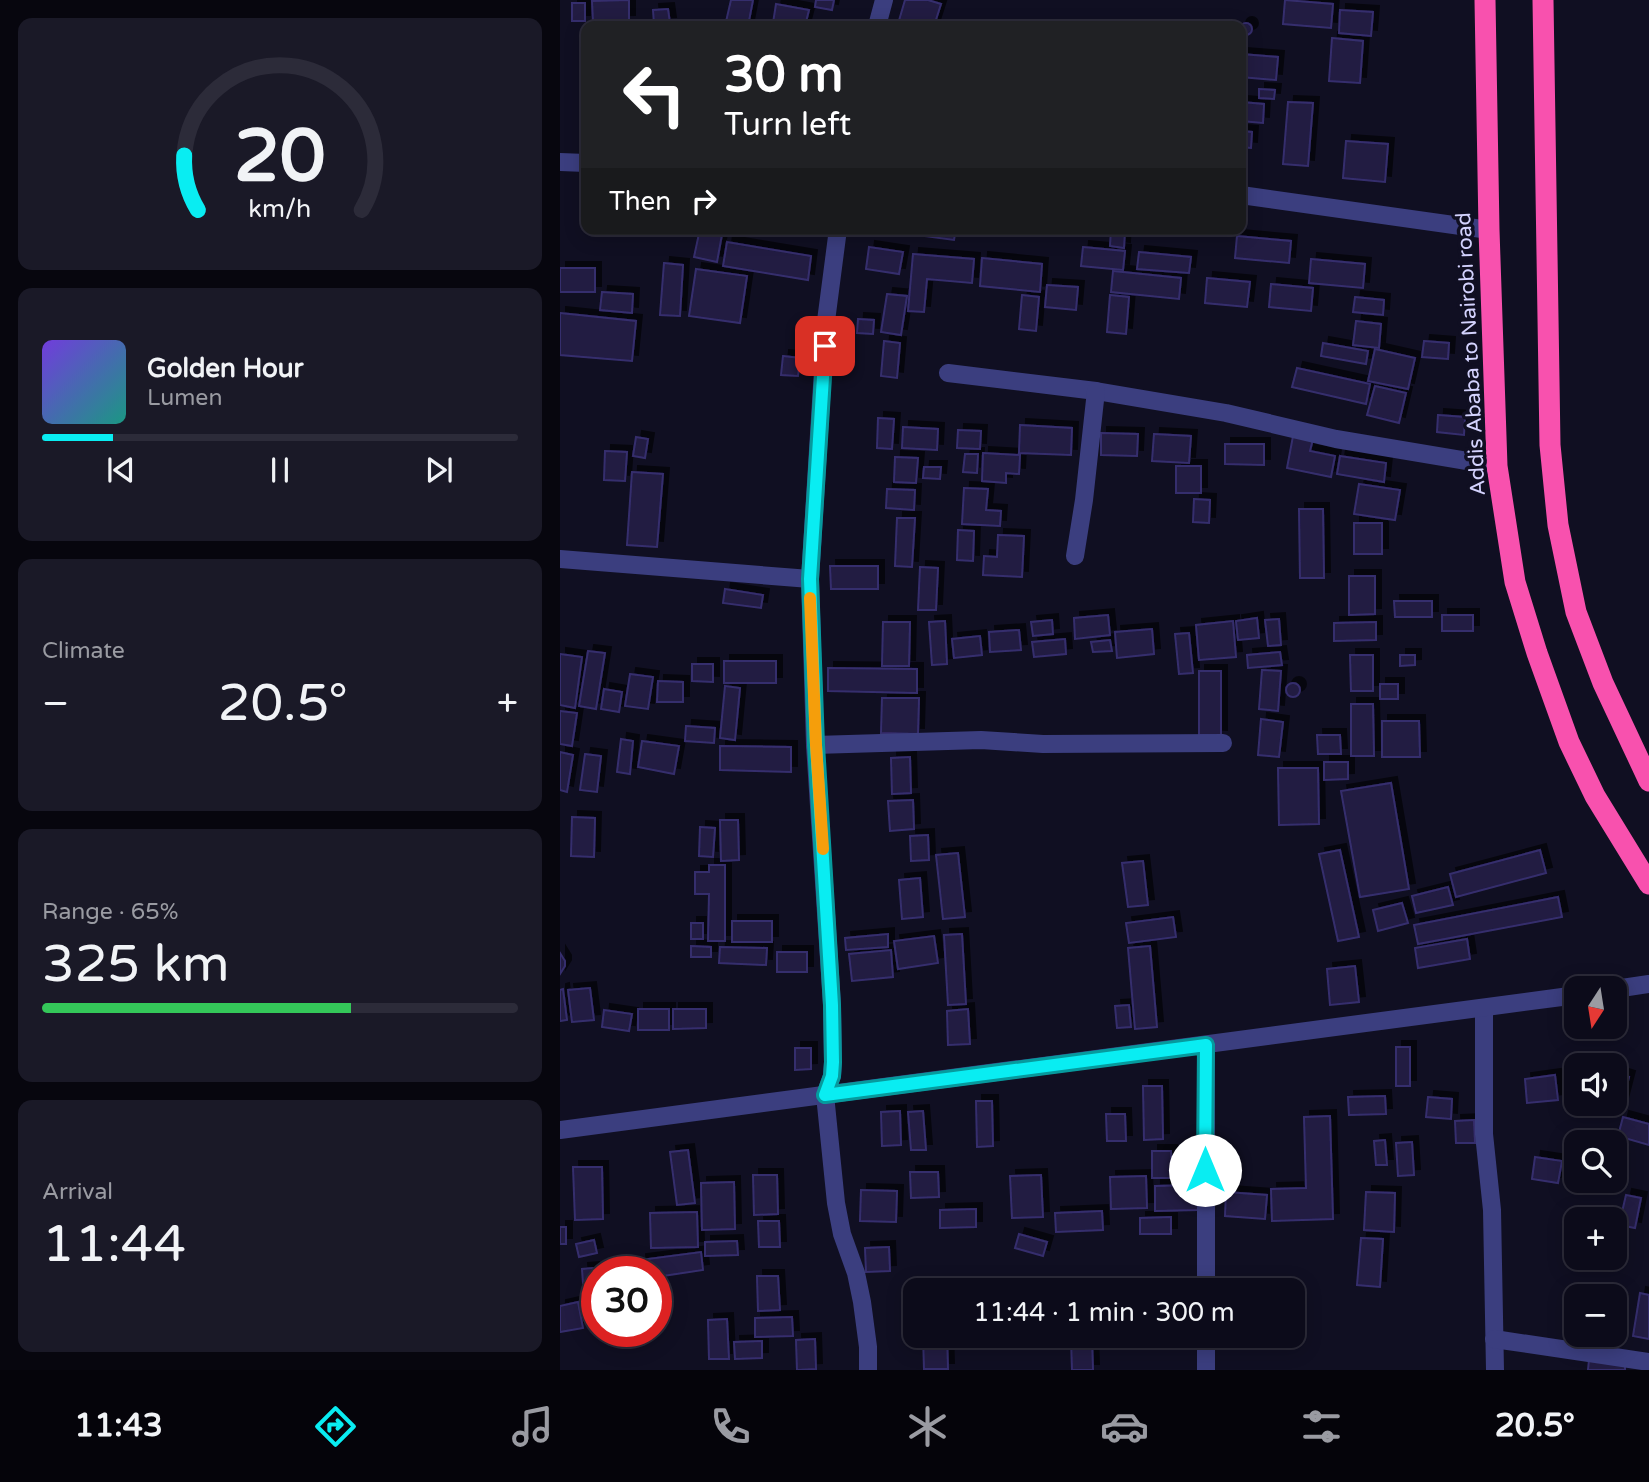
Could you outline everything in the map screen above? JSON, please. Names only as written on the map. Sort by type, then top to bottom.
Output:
[{"type":"highway","name":"Addis Ababa to Nairobi road","points":[[1485,0],[1497,466],[1516,582],[1537,653],[1569,742],[1595,796],[1649,884]]},
{"type":"highway","points":[[1543,0],[1549,417],[1558,525],[1576,612],[1603,683],[1649,781]]},
{"type":"street","points":[[878,21],[884,0]]},
{"type":"street","points":[[560,162],[581,163]]},
{"type":"street","points":[[1246,196],[1489,229]]},
{"type":"street","points":[[837,235],[826,320],[810,579],[816,745],[832,1017],[833,1069],[825,1095],[836,1203],[862,1302],[868,1370]]},
{"type":"street","points":[[948,373],[1096,391],[1226,413],[1336,439],[1497,466]]},
{"type":"street","points":[[1075,556],[1096,391]]},
{"type":"street","points":[[560,559],[810,579]]},
{"type":"street","points":[[816,745],[981,740],[1056,744],[1223,743]]},
{"type":"street","points":[[1628,987],[1649,984]]},
{"type":"street","points":[[560,1130],[1564,997]]},
{"type":"street","points":[[1484,1008],[1484,1135],[1492,1210],[1495,1370]]},
{"type":"street","points":[[1206,1045],[1206,1278]]},
{"type":"street","points":[[1494,1339],[1649,1362]]},
{"type":"street","points":[[1206,1348],[1206,1370]]},
{"type":"building","points":[[629,0],[629,21],[593,21],[592,1]]},
{"type":"building","points":[[731,0],[753,0],[749,21],[726,21]]},
{"type":"building","points":[[816,0],[834,0],[832,10],[815,7]]},
{"type":"building","points":[[905,0],[928,0],[941,4],[936,21],[899,21]]},
{"type":"building","points":[[1285,0],[1333,4],[1331,28],[1283,24]]},
{"type":"building","points":[[572,3],[585,3],[585,21],[572,21]]},
{"type":"building","points":[[776,4],[809,10],[806,21],[773,21]]},
{"type":"building","points":[[668,9],[670,21],[654,21],[653,10]]},
{"type":"building","points":[[1340,10],[1373,12],[1371,36],[1339,33]]},
{"type":"building","points":[[1246,23],[1252,29],[1246,35]]},
{"type":"building","points":[[1332,38],[1363,41],[1360,83],[1329,81]]},
{"type":"building","points":[[1246,54],[1278,57],[1276,80],[1246,77]]},
{"type":"building","points":[[1259,89],[1275,90],[1274,99],[1259,98]]},
{"type":"building","points":[[1246,102],[1264,104],[1263,123],[1246,121]]},
{"type":"building","points":[[1288,102],[1313,103],[1308,166],[1283,164]]},
{"type":"building","points":[[1246,131],[1252,132],[1251,148],[1246,148]]},
{"type":"building","points":[[1346,141],[1388,144],[1385,182],[1343,178]]},
{"type":"building","points":[[699,235],[722,235],[717,262],[694,257]]},
{"type":"building","points":[[924,235],[955,235],[954,240]]},
{"type":"building","points":[[1111,235],[1125,235],[1124,248],[1110,246]]},
{"type":"building","points":[[1237,236],[1291,241],[1289,263],[1235,258]]},
{"type":"building","points":[[727,242],[811,256],[808,280],[723,266]]},
{"type":"building","points":[[869,247],[903,252],[899,274],[866,269]]},
{"type":"building","points":[[1083,247],[1125,251],[1123,270],[1081,266]]},
{"type":"building","points":[[1139,252],[1191,257],[1189,273],[1137,269]]},
{"type":"building","points":[[913,254],[974,259],[972,283],[927,279],[924,312],[908,311]]},
{"type":"building","points":[[982,258],[1042,264],[1040,292],[980,286]]},
{"type":"building","points":[[1311,259],[1365,264],[1363,288],[1309,283]]},
{"type":"building","points":[[664,263],[683,265],[680,316],[660,315]]},
{"type":"building","points":[[560,268],[595,268],[595,292],[560,292]]},
{"type":"building","points":[[696,269],[747,276],[740,323],[689,316]]},
{"type":"building","points":[[1113,271],[1181,278],[1179,299],[1111,292]]},
{"type":"building","points":[[1207,278],[1250,282],[1247,307],[1205,303]]},
{"type":"building","points":[[1271,284],[1313,288],[1311,311],[1269,307]]},
{"type":"building","points":[[1047,285],[1078,287],[1076,310],[1045,307]]},
{"type":"building","points":[[602,292],[633,294],[632,313],[600,310]]},
{"type":"building","points":[[887,294],[907,296],[901,335],[881,332]]},
{"type":"building","points":[[1022,295],[1039,297],[1036,331],[1019,329]]},
{"type":"building","points":[[1110,295],[1129,297],[1126,334],[1107,332]]},
{"type":"building","points":[[1355,297],[1384,300],[1383,315],[1353,312]]},
{"type":"building","points":[[560,313],[636,321],[632,361],[560,355]]},
{"type":"building","points":[[858,319],[874,320],[873,334],[857,333]]},
{"type":"building","points":[[1356,321],[1381,324],[1379,348],[1353,345]]},
{"type":"building","points":[[884,341],[900,343],[897,378],[881,376]]},
{"type":"building","points":[[1424,341],[1449,343],[1448,359],[1422,357]]},
{"type":"building","points":[[1323,343],[1368,351],[1366,364],[1321,356]]},
{"type":"building","points":[[1375,349],[1415,358],[1408,389],[1368,381]]},
{"type":"building","points":[[783,356],[800,358],[798,376],[781,375]]},
{"type":"building","points":[[1297,368],[1370,384],[1366,404],[1292,387]]},
{"type":"building","points":[[1375,386],[1406,393],[1399,423],[1367,415]]},
{"type":"building","points":[[1438,415],[1465,417],[1464,435],[1437,432]]},
{"type":"building","points":[[878,418],[894,419],[892,449],[877,448]]},
{"type":"building","points":[[1020,425],[1072,428],[1071,455],[1019,453]]},
{"type":"building","points":[[903,427],[938,429],[937,450],[902,448]]},
{"type":"building","points":[[958,430],[981,431],[980,449],[957,448]]},
{"type":"building","points":[[1294,431],[1314,435],[1310,451],[1335,456],[1331,477],[1287,468]]},
{"type":"building","points":[[1101,433],[1138,434],[1137,456],[1101,455]]},
{"type":"building","points":[[1154,434],[1191,436],[1189,463],[1152,461]]},
{"type":"building","points":[[636,437],[648,439],[645,458],[633,456]]},
{"type":"building","points":[[1225,444],[1264,444],[1264,465],[1225,464]]},
{"type":"building","points":[[605,451],[627,452],[625,481],[604,480]]},
{"type":"building","points":[[983,453],[1020,455],[1019,474],[1006,473],[1006,483],[982,481]]},
{"type":"building","points":[[965,454],[978,454],[977,473],[963,472]]},
{"type":"building","points":[[1340,456],[1386,463],[1384,482],[1337,474]]},
{"type":"building","points":[[895,457],[918,458],[916,483],[894,482]]},
{"type":"building","points":[[1176,466],[1201,466],[1201,493],[1176,493]]},
{"type":"building","points":[[924,467],[941,467],[940,479],[923,478]]},
{"type":"building","points":[[632,472],[663,474],[657,547],[627,545]]},
{"type":"building","points":[[1359,484],[1400,490],[1395,520],[1354,514]]},
{"type":"building","points":[[964,488],[988,489],[986,510],[1001,511],[1000,526],[962,524]]},
{"type":"building","points":[[887,489],[915,490],[914,510],[886,508]]},
{"type":"building","points":[[1194,499],[1210,500],[1209,523],[1193,522]]},
{"type":"building","points":[[1299,509],[1323,509],[1324,578],[1300,578]]},
{"type":"building","points":[[897,518],[915,518],[912,567],[895,566]]},
{"type":"building","points":[[1354,523],[1382,523],[1382,554],[1354,554]]},
{"type":"building","points":[[958,530],[974,531],[973,561],[957,560]]},
{"type":"building","points":[[998,535],[1024,536],[1022,577],[983,575],[984,556],[997,557]]},
{"type":"building","points":[[830,566],[878,566],[878,589],[831,589]]},
{"type":"building","points":[[920,567],[938,568],[936,610],[918,610]]},
{"type":"building","points":[[1349,576],[1375,576],[1375,614],[1349,615]]},
{"type":"building","points":[[725,589],[763,595],[761,608],[723,603]]},
{"type":"building","points":[[1394,601],[1432,601],[1432,617],[1395,617]]},
{"type":"building","points":[[1108,615],[1110,635],[1075,639],[1074,618]]},
{"type":"building","points":[[1442,615],[1473,615],[1473,631],[1442,631]]},
{"type":"building","points":[[1257,618],[1259,638],[1238,640],[1236,621]]},
{"type":"building","points":[[1279,619],[1281,645],[1268,646],[1265,620]]},
{"type":"building","points":[[1052,620],[1053,634],[1033,636],[1031,622]]},
{"type":"building","points":[[945,621],[947,664],[932,665],[929,622]]},
{"type":"building","points":[[1233,621],[1236,657],[1199,660],[1196,625]]},
{"type":"building","points":[[883,622],[910,622],[909,666],[882,666]]},
{"type":"building","points":[[1376,622],[1376,640],[1334,641],[1334,623]]},
{"type":"building","points":[[1152,629],[1154,654],[1117,658],[1115,632]]},
{"type":"building","points":[[1019,630],[1021,650],[990,652],[989,632]]},
{"type":"building","points":[[1189,633],[1193,673],[1179,674],[1175,634]]},
{"type":"building","points":[[980,636],[982,655],[954,658],[952,639]]},
{"type":"building","points":[[1065,639],[1066,654],[1034,657],[1032,642]]},
{"type":"building","points":[[1110,640],[1112,651],[1093,652],[1091,642]]},
{"type":"building","points":[[588,651],[605,653],[596,709],[579,706]]},
{"type":"building","points":[[1280,652],[1282,665],[1248,668],[1247,655]]},
{"type":"building","points":[[560,654],[582,657],[575,708],[560,705]]},
{"type":"building","points":[[1350,655],[1373,655],[1373,691],[1351,691]]},
{"type":"building","points":[[1400,655],[1415,655],[1415,665],[1400,666]]},
{"type":"building","points":[[724,661],[776,661],[776,683],[724,683]]},
{"type":"building","points":[[692,664],[713,664],[713,682],[692,681]]},
{"type":"building","points":[[828,668],[917,669],[917,693],[828,691]]},
{"type":"building","points":[[1262,670],[1281,671],[1278,711],[1259,709]]},
{"type":"building","points":[[1199,671],[1221,671],[1221,736],[1199,735]]},
{"type":"building","points":[[630,674],[653,677],[648,709],[625,706]]},
{"type":"building","points":[[658,681],[683,682],[683,702],[657,702]]},
{"type":"building","points":[[1293,683],[1298,685],[1298,695],[1293,697],[1288,695],[1286,690],[1288,685]]},
{"type":"building","points":[[1380,684],[1398,684],[1398,699],[1380,699]]},
{"type":"building","points":[[725,686],[740,688],[735,740],[720,738]]},
{"type":"building","points":[[604,689],[622,692],[619,712],[601,709]]},
{"type":"building","points":[[882,698],[919,698],[918,734],[881,733]]},
{"type":"building","points":[[1351,704],[1373,704],[1374,756],[1351,756]]},
{"type":"building","points":[[560,711],[577,713],[572,746],[560,744]]},
{"type":"building","points":[[1261,719],[1283,722],[1279,757],[1258,755]]},
{"type":"building","points":[[1382,721],[1419,721],[1420,757],[1382,757]]},
{"type":"building","points":[[686,726],[715,728],[714,743],[685,741]]},
{"type":"building","points":[[1317,735],[1340,735],[1341,754],[1318,754]]},
{"type":"building","points":[[621,739],[633,741],[630,774],[617,772]]},
{"type":"building","points":[[642,741],[679,746],[674,774],[638,767]]},
{"type":"building","points":[[720,746],[791,747],[791,772],[720,770]]},
{"type":"building","points":[[560,752],[573,755],[567,792],[560,790]]},
{"type":"building","points":[[585,754],[601,756],[597,792],[580,790]]},
{"type":"building","points":[[910,757],[911,793],[892,794],[891,758]]},
{"type":"building","points":[[1324,762],[1348,762],[1348,779],[1324,780]]},
{"type":"building","points":[[1278,768],[1318,768],[1319,824],[1279,825]]},
{"type":"building","points":[[1391,783],[1409,889],[1360,897],[1341,791]]},
{"type":"building","points":[[913,800],[914,829],[890,831],[888,801]]},
{"type":"building","points":[[572,817],[595,818],[594,857],[571,856]]},
{"type":"building","points":[[720,820],[738,820],[739,860],[721,861]]},
{"type":"building","points":[[700,827],[715,828],[713,857],[699,856]]},
{"type":"building","points":[[928,835],[929,860],[911,861],[910,836]]},
{"type":"building","points":[[1340,850],[1359,937],[1338,941],[1319,854]]},
{"type":"building","points":[[1540,850],[1546,873],[1456,897],[1450,874]]},
{"type":"building","points":[[958,853],[965,917],[943,919],[936,855]]},
{"type":"building","points":[[1143,861],[1148,905],[1128,907],[1122,863]]},
{"type":"building","points":[[709,865],[725,865],[725,941],[708,941],[709,894],[695,894],[695,872],[709,872]]},
{"type":"building","points":[[920,878],[923,917],[902,919],[899,880]]},
{"type":"building","points":[[1448,887],[1453,905],[1416,913],[1412,896]]},
{"type":"building","points":[[1558,897],[1562,917],[1418,944],[1414,925]]},
{"type":"building","points":[[1402,903],[1408,923],[1378,931],[1373,910]]},
{"type":"building","points":[[1173,917],[1176,937],[1129,943],[1126,923]]},
{"type":"building","points":[[732,921],[772,921],[772,942],[732,942]]},
{"type":"building","points":[[691,923],[703,923],[703,939],[691,939]]},
{"type":"building","points":[[888,934],[888,947],[846,950],[845,938]]},
{"type":"building","points":[[962,934],[966,1004],[948,1005],[944,935]]},
{"type":"building","points":[[934,936],[938,963],[898,969],[894,941]]},
{"type":"building","points":[[1467,939],[1470,959],[1418,968],[1415,948]]},
{"type":"building","points":[[691,946],[711,947],[711,957],[691,957]]},
{"type":"building","points":[[1150,946],[1157,1027],[1135,1029],[1128,948]]},
{"type":"building","points":[[720,947],[767,948],[766,965],[719,963]]},
{"type":"building","points":[[891,950],[893,977],[852,981],[849,954]]},
{"type":"building","points":[[777,952],[807,952],[807,972],[777,972]]},
{"type":"building","points":[[560,953],[565,966],[560,974]]},
{"type":"building","points":[[1355,966],[1359,1002],[1330,1005],[1327,969]]},
{"type":"building","points":[[590,988],[594,1020],[572,1022],[568,990]]},
{"type":"building","points":[[563,989],[567,1020],[560,1021],[560,990]]},
{"type":"building","points":[[1129,1005],[1131,1027],[1117,1028],[1115,1006]]},
{"type":"building","points":[[638,1009],[669,1009],[669,1030],[638,1030]]},
{"type":"building","points":[[673,1009],[706,1009],[706,1028],[673,1029]]},
{"type":"building","points":[[968,1009],[970,1044],[948,1045],[947,1011]]},
{"type":"building","points":[[604,1010],[632,1014],[629,1031],[602,1027]]},
{"type":"building","points":[[1396,1047],[1410,1047],[1410,1086],[1396,1086]]},
{"type":"building","points":[[795,1048],[811,1048],[811,1069],[795,1070]]},
{"type":"building","points":[[1555,1075],[1558,1100],[1527,1103],[1525,1079]]},
{"type":"building","points":[[1143,1086],[1162,1086],[1163,1139],[1144,1140]]},
{"type":"building","points":[[1385,1096],[1386,1114],[1349,1115],[1348,1097]]},
{"type":"building","points":[[1428,1097],[1452,1099],[1451,1119],[1426,1117]]},
{"type":"building","points":[[976,1101],[992,1101],[993,1146],[977,1147]]},
{"type":"building","points":[[900,1111],[901,1145],[882,1146],[881,1112]]},
{"type":"building","points":[[923,1111],[926,1150],[911,1150],[908,1112]]},
{"type":"building","points":[[1106,1114],[1125,1114],[1126,1141],[1107,1141]]},
{"type":"building","points":[[1330,1116],[1333,1219],[1272,1221],[1271,1189],[1306,1188],[1304,1117]]},
{"type":"building","points":[[1623,1117],[1649,1124],[1649,1145],[1627,1139],[1627,1130],[1620,1130]]},
{"type":"building","points":[[1474,1120],[1475,1143],[1456,1143],[1455,1121]]},
{"type":"building","points":[[1385,1140],[1387,1165],[1376,1165],[1374,1141]]},
{"type":"building","points":[[1412,1142],[1414,1175],[1398,1176],[1396,1143]]},
{"type":"building","points":[[688,1150],[695,1203],[677,1205],[670,1152]]},
{"type":"building","points":[[1152,1151],[1171,1151],[1172,1178],[1152,1178]]},
{"type":"building","points":[[1535,1157],[1562,1161],[1558,1183],[1532,1179]]},
{"type":"building","points":[[573,1167],[602,1167],[603,1219],[575,1220]]},
{"type":"building","points":[[910,1172],[938,1172],[939,1197],[911,1198]]},
{"type":"building","points":[[753,1175],[777,1175],[778,1214],[754,1215]]},
{"type":"building","points":[[1041,1175],[1043,1217],[1012,1218],[1010,1176]]},
{"type":"building","points":[[1146,1176],[1147,1208],[1111,1209],[1110,1177]]},
{"type":"building","points":[[734,1182],[735,1229],[702,1230],[701,1183]]},
{"type":"building","points":[[1197,1185],[1198,1210],[1155,1211],[1155,1186]]},
{"type":"building","points":[[861,1190],[897,1191],[896,1222],[860,1221]]},
{"type":"building","points":[[1226,1192],[1267,1195],[1265,1219],[1225,1216]]},
{"type":"building","points":[[1366,1192],[1395,1193],[1394,1232],[1364,1230]]},
{"type":"building","points":[[1626,1195],[1641,1198],[1635,1228],[1627,1226],[1627,1207],[1623,1207]]},
{"type":"building","points":[[976,1209],[976,1227],[940,1228],[940,1210]]},
{"type":"building","points":[[1102,1211],[1103,1230],[1056,1232],[1055,1213]]},
{"type":"building","points":[[697,1212],[698,1247],[651,1248],[650,1213]]},
{"type":"building","points":[[1171,1217],[1171,1234],[1140,1234],[1140,1218]]},
{"type":"building","points":[[758,1221],[779,1221],[780,1247],[759,1247]]},
{"type":"building","points":[[560,1227],[566,1227],[566,1244],[560,1244]]},
{"type":"building","points":[[1019,1234],[1047,1242],[1043,1256],[1015,1248]]},
{"type":"building","points":[[1361,1238],[1383,1239],[1380,1287],[1357,1285]]},
{"type":"building","points":[[594,1240],[597,1253],[579,1257],[576,1244]]},
{"type":"building","points":[[737,1241],[738,1255],[705,1256],[705,1242]]},
{"type":"building","points":[[889,1247],[890,1271],[866,1272],[865,1248]]},
{"type":"building","points":[[701,1252],[703,1270],[672,1275],[670,1256]]},
{"type":"building","points":[[757,1276],[778,1276],[780,1310],[758,1311]]},
{"type":"building","points":[[1640,1293],[1649,1295],[1649,1339],[1633,1336]]},
{"type":"building","points":[[578,1302],[581,1328],[560,1332],[560,1306]]},
{"type":"building","points":[[792,1317],[793,1336],[755,1337],[755,1318]]},
{"type":"building","points":[[727,1319],[729,1359],[709,1359],[708,1320]]},
{"type":"building","points":[[815,1339],[816,1369],[797,1370],[796,1340]]},
{"type":"building","points":[[762,1341],[762,1358],[735,1359],[734,1342]]},
{"type":"building","points":[[923,1348],[947,1348],[948,1369],[924,1369]]},
{"type":"building","points":[[1071,1348],[1092,1348],[1093,1370],[1072,1370]]},
{"type":"building","points":[[1589,1360],[1625,1366],[1625,1370],[1588,1370]]},
{"type":"slow traffic","points":[[810,598],[823,849]]},
{"type":"route","points":[[825,346],[810,579],[816,745],[832,1005],[832,1076],[825,1095],[1206,1045],[1205,1170]]}]
